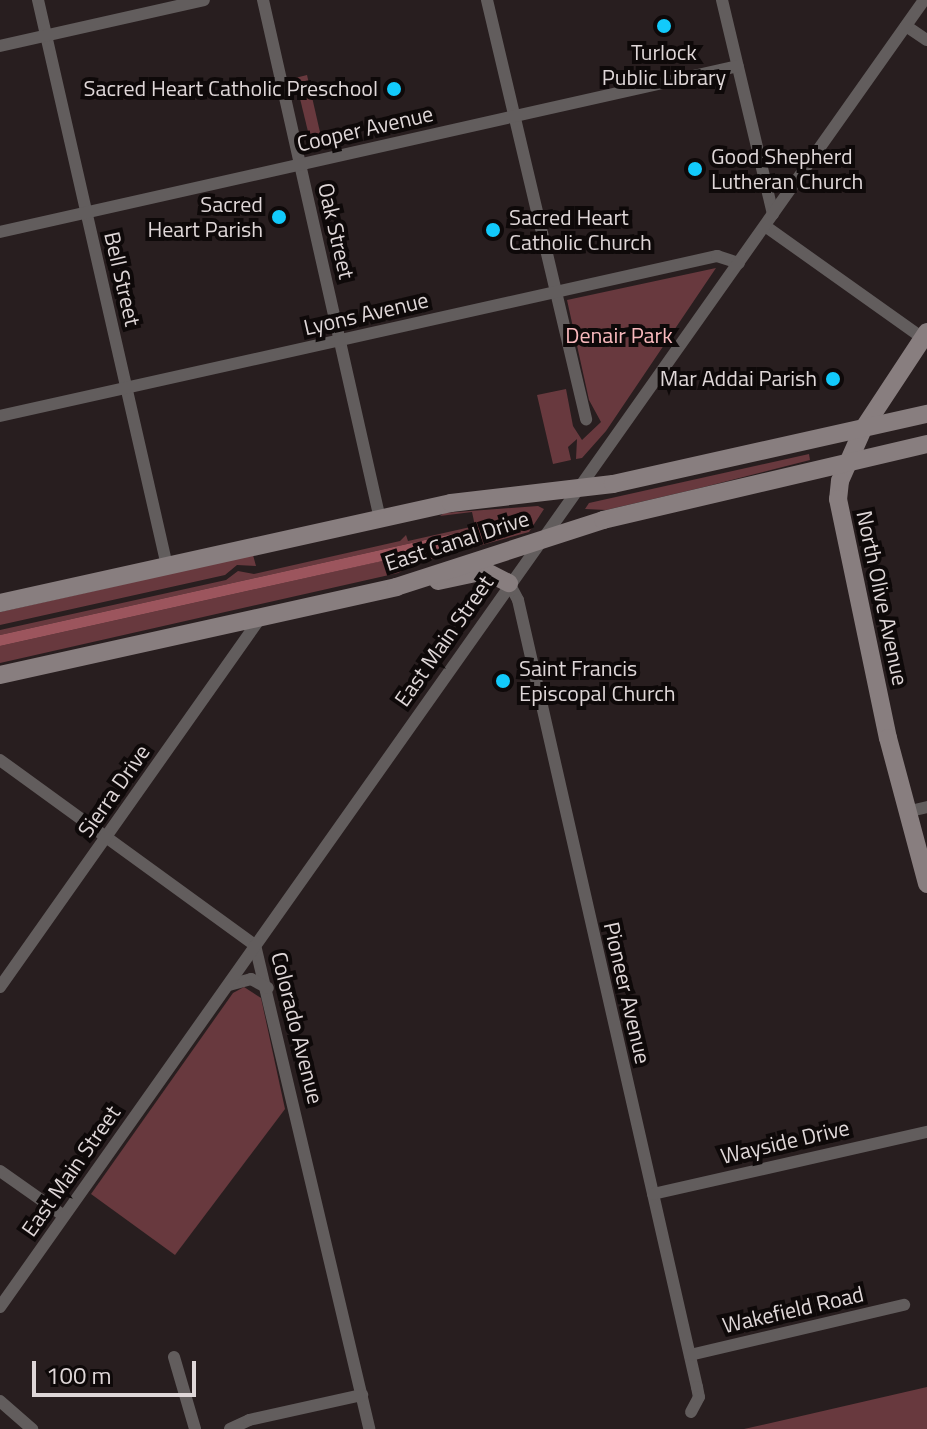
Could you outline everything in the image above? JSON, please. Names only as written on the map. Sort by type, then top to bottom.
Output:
[{"type":"main road","name":"North Olive Avenue","points":[[926,337],[863,429],[838,488],[842,529],[906,812],[927,884]]},
{"type":"main road","name":"East Canal Drive","points":[[0,603],[471,499],[581,487],[927,414]]},
{"type":"main road","name":"East Canal Drive","points":[[0,675],[396,587],[540,539],[927,444]]},
{"type":"main road","points":[[396,587],[485,571],[509,583]]},
{"type":"street","name":"Bell Street","points":[[38,0],[167,566]]},
{"type":"street","points":[[0,46],[204,0]]},
{"type":"street","name":"Oak Street","points":[[263,0],[380,519]]},
{"type":"street","points":[[487,0],[586,419]]},
{"type":"street","points":[[722,0],[773,214]]},
{"type":"street","name":"East Main Street","points":[[0,1307],[540,539],[581,487],[924,0]]},
{"type":"street","points":[[906,26],[927,40]]},
{"type":"street","name":"Cooper Avenue","points":[[0,232],[738,66]]},
{"type":"street","points":[[765,226],[926,337]]},
{"type":"street","name":"Lyons Avenue","points":[[0,416],[717,256],[739,263]]},
{"type":"street","name":"Pioneer Avenue","points":[[509,583],[518,600],[690,1355],[699,1397],[691,1412]]},
{"type":"street","name":"Sierra Drive","points":[[0,987],[261,617]]},
{"type":"street","name":"Colorado Avenue","points":[[0,760],[255,945],[268,988],[369,1429]]},
{"type":"street","points":[[906,812],[927,807]]},
{"type":"street","points":[[224,990],[247,979],[268,988]]},
{"type":"street","name":"Wayside Drive","points":[[653,1194],[927,1132]]},
{"type":"street","points":[[0,1171],[64,1216]]},
{"type":"street","name":"Wakefield Road","points":[[690,1355],[904,1305]]},
{"type":"street","points":[[174,1357],[185,1408],[195,1429]]},
{"type":"street","points":[[230,1429],[362,1395]]},
{"type":"street","points":[[0,1401],[32,1429]]},
{"type":"green space","points":[[307,75],[322,141],[311,144],[295,78]]},
{"type":"green space","name":"Denair Park","points":[[716,268],[606,431],[582,458],[576,459],[577,439],[568,447],[571,460],[553,464],[537,395],[566,389],[573,426],[582,440],[601,422],[589,400],[567,300]]},
{"type":"green space","points":[[809,454],[810,460],[704,487],[606,510],[585,509],[589,503]]},
{"type":"green space","points":[[538,506],[544,509],[529,532],[417,563],[398,573],[0,663],[0,646],[521,530],[519,519],[0,635],[0,630],[226,580],[238,571],[254,574],[400,541],[406,535],[408,541],[475,526],[472,512],[440,516],[444,513]]},
{"type":"green space","points":[[253,555],[256,566],[237,565],[225,575],[0,625],[0,612]]},
{"type":"green space","points":[[244,987],[261,998],[285,1109],[175,1255],[91,1194],[233,993]]},
{"type":"green space","points":[[927,1387],[927,1429],[744,1429],[797,1417]]},
{"type":"shaded area","points":[[519,519],[522,530],[0,646],[0,635]]},
{"type":"place","name":"Turlock Public Library","points":[[664,26]]},
{"type":"place","name":"Sacred Heart Catholic Preschool","points":[[394,89]]},
{"type":"place","name":"Good Shepherd Lutheran Church","points":[[695,169]]},
{"type":"place","name":"Sacred Heart Parish","points":[[279,217]]},
{"type":"place","name":"Sacred Heart Catholic Church","points":[[493,230]]},
{"type":"place","name":"Mar Addai Parish","points":[[833,379]]},
{"type":"place","name":"Saint Francis Episcopal Church","points":[[503,681]]}]
